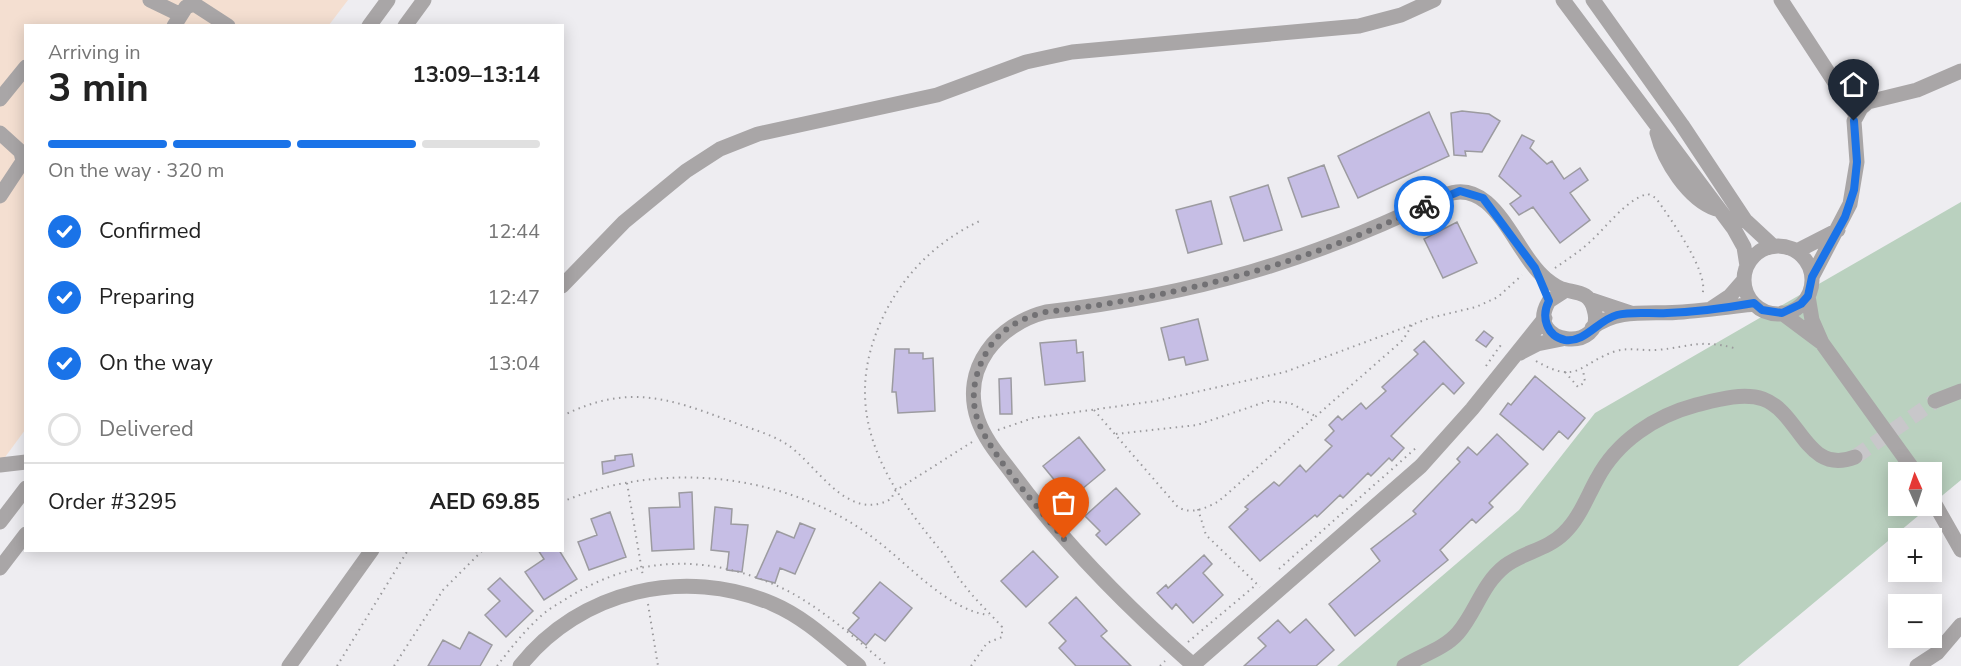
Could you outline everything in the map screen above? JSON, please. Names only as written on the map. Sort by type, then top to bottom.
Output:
[{"type":"street","points":[[150,0],[177,20],[190,5],[198,5],[225,24]]},
{"type":"street","points":[[370,24],[388,0]]},
{"type":"street","points":[[406,24],[424,0]]},
{"type":"street","points":[[564,284],[624,222],[686,171],[720,149],[758,134],[937,95],[1004,69],[1049,56],[1095,49],[1359,26],[1401,15],[1434,0]]},
{"type":"street","points":[[1563,0],[1739,238],[1745,273],[1745,289],[1754,303],[1762,310],[1782,313],[1822,343]]},
{"type":"street","points":[[1593,0],[1682,125],[1745,220],[1773,246]]},
{"type":"street","points":[[1780,0],[1856,115]]},
{"type":"street","points":[[0,99],[24,69]]},
{"type":"street","points":[[1908,462],[1822,343],[1812,320],[1808,296],[1812,277],[1850,204],[1857,162],[1853,127],[1856,115],[1869,102],[1917,90],[1961,71]]},
{"type":"street","points":[[0,133],[21,152],[23,161],[0,196]]},
{"type":"street","points":[[1540,269],[1549,301],[1545,318],[1461,422],[1421,466],[1193,666],[1105,583],[1064,539],[1026,493],[984,434],[974,406],[974,391],[980,363],[1000,334],[1029,316],[1173,293],[1259,272],[1342,243],[1445,195],[1460,191],[1476,194],[1489,204],[1540,269],[1566,290],[1579,292],[1589,299],[1631,313]]},
{"type":"street","points":[[1712,308],[1730,296],[1761,250],[1773,246],[1797,251],[1838,230]]},
{"type":"street","points":[[1797,251],[1810,267],[1812,277]]},
{"type":"street","points":[[1549,301],[1566,290]]},
{"type":"street","points":[[1782,313],[1801,304],[1808,296]]},
{"type":"street","points":[[1589,299],[1595,313],[1592,328]]},
{"type":"street","points":[[1518,354],[1537,344],[1582,338],[1606,319],[1631,313],[1667,313],[1754,303]]},
{"type":"street","points":[[1545,318],[1548,329],[1562,339]]},
{"type":"street","points":[[1935,401],[1961,391]]},
{"type":"street","points":[[1404,666],[1456,635],[1491,580],[1504,566],[1552,543],[1563,534],[1573,523],[1611,458],[1626,442],[1662,417],[1703,403],[1752,397],[1774,405],[1818,455],[1829,461],[1842,462],[1855,457]]},
{"type":"street","points":[[0,465],[24,462]]},
{"type":"street","points":[[0,522],[24,491]]},
{"type":"street","points":[[1942,516],[1961,550]]},
{"type":"street","points":[[0,568],[24,537]]},
{"type":"street","points":[[289,666],[371,552]]},
{"type":"street","points":[[520,666],[548,636],[574,617],[602,603],[647,598],[689,586],[748,594],[798,618],[859,666]]},
{"type":"street","points":[[1937,653],[1961,625]]},
{"type":"street","points":[[1917,666],[1937,653],[1961,645]]},
{"type":"path","points":[[564,415],[586,405],[622,397],[650,397],[678,401],[785,443],[833,489],[849,499],[880,503],[891,499],[895,491],[996,427],[998,431],[1033,418],[1184,396],[1285,372],[1412,325],[1487,303],[1540,269],[1589,243],[1607,223],[1639,198],[1648,194],[1656,198],[1697,265],[1704,290],[1702,296],[1698,296]]},
{"type":"path","points":[[971,666],[987,643],[1002,637],[1002,627],[962,582],[895,491],[873,446],[865,404],[864,377],[874,336],[896,293],[917,266],[954,235],[982,220]]},
{"type":"path","points":[[1094,410],[1177,506],[1189,512],[1219,501],[1403,340],[1412,325]]},
{"type":"path","points":[[1482,371],[1500,346],[1552,370],[1565,372],[1583,370],[1607,355],[1625,349],[1654,350],[1692,343],[1715,343],[1734,348]]},
{"type":"path","points":[[1565,372],[1578,387],[1585,382],[1583,370]]},
{"type":"path","points":[[1114,434],[1197,424],[1268,401],[1290,403],[1317,417]]},
{"type":"path","points":[[1274,574],[1422,442]]},
{"type":"path","points":[[564,501],[627,482],[659,478],[714,479],[778,490],[844,519],[874,538],[961,606],[989,615]]},
{"type":"path","points":[[627,482],[658,666]]},
{"type":"path","points":[[1198,509],[1206,535],[1260,587],[1266,582],[1276,593]]},
{"type":"path","points":[[337,666],[407,552]]},
{"type":"path","points":[[394,666],[443,590],[481,552]]},
{"type":"path","points":[[1160,666],[1257,584]]},
{"type":"shaded area","points":[[0,0],[348,0],[330,24],[24,24],[24,431],[0,464]]},
{"type":"green space","points":[[1961,202],[1961,480],[1942,496],[1942,462],[1888,462],[1888,516],[1918,516],[1904,528],[1888,528],[1888,541],[1738,666],[1337,666],[1519,510],[1595,413]]},
{"type":"building","points":[[1462,111],[1489,114],[1500,121],[1482,152],[1465,151],[1466,156],[1454,155],[1451,113]]},
{"type":"building","points":[[1429,112],[1449,156],[1358,198],[1338,156]]},
{"type":"building","points":[[1522,135],[1534,141],[1530,148],[1547,164],[1552,161],[1564,179],[1580,168],[1588,180],[1570,193],[1590,220],[1560,243],[1533,207],[1519,215],[1510,204],[1521,196],[1499,176]]},
{"type":"building","points":[[1324,165],[1339,207],[1302,217],[1288,178]]},
{"type":"building","points":[[1268,185],[1282,230],[1244,241],[1230,197]]},
{"type":"building","points":[[1211,201],[1222,244],[1188,253],[1176,210]]},
{"type":"building","points":[[1457,222],[1477,263],[1443,278],[1424,239]]},
{"type":"building","points":[[1198,319],[1208,360],[1186,365],[1184,357],[1169,360],[1161,328]]},
{"type":"building","points":[[1484,331],[1493,338],[1486,347],[1476,340]]},
{"type":"building","points":[[1076,340],[1077,353],[1083,352],[1085,381],[1045,385],[1040,343]]},
{"type":"building","points":[[1424,341],[1464,383],[1454,394],[1443,383],[1391,436],[1404,448],[1392,461],[1389,458],[1371,476],[1368,473],[1343,498],[1340,495],[1317,517],[1315,515],[1260,561],[1229,527],[1248,509],[1245,507],[1274,482],[1279,486],[1300,465],[1306,472],[1332,446],[1325,440],[1334,431],[1329,425],[1338,416],[1342,420],[1361,403],[1366,409],[1386,391],[1382,387],[1418,354],[1414,350]]},
{"type":"building","points":[[895,349],[909,349],[909,353],[923,353],[923,359],[933,358],[935,411],[898,413],[896,392],[892,392]]},
{"type":"building","points":[[1535,376],[1585,418],[1568,439],[1559,431],[1543,450],[1500,414],[1508,403],[1511,405]]},
{"type":"building","points":[[1011,378],[1012,414],[1000,414],[999,379]]},
{"type":"building","points":[[1497,434],[1528,464],[1489,503],[1493,507],[1476,523],[1472,519],[1440,550],[1448,560],[1355,636],[1329,604],[1380,561],[1371,549],[1416,514],[1413,511],[1460,462],[1457,459],[1468,447],[1477,455]]},
{"type":"building","points":[[1079,437],[1105,470],[1070,499],[1043,466]]},
{"type":"building","points":[[632,454],[634,466],[603,474],[602,462],[615,460],[615,456]]},
{"type":"building","points":[[1116,488],[1140,514],[1106,545],[1096,535],[1100,531],[1085,516]]},
{"type":"building","points":[[692,492],[694,549],[652,551],[649,508],[680,507],[679,493]]},
{"type":"building","points":[[715,507],[732,509],[731,524],[748,525],[742,572],[727,570],[729,552],[711,550]]},
{"type":"building","points":[[610,512],[626,557],[589,570],[578,542],[597,535],[591,519]]},
{"type":"building","points":[[800,523],[815,529],[795,574],[780,568],[775,583],[756,578],[777,531],[794,538]]},
{"type":"building","points":[[1033,551],[1058,577],[1026,607],[1001,581]]},
{"type":"building","points":[[539,552],[560,552],[577,579],[544,600],[525,572],[544,559]]},
{"type":"building","points":[[1204,555],[1212,564],[1203,573],[1223,595],[1193,623],[1176,604],[1172,609],[1157,593],[1166,585],[1168,588]]},
{"type":"building","points":[[500,578],[533,611],[506,637],[485,615],[500,601],[488,589]]},
{"type":"building","points":[[880,582],[912,608],[885,641],[875,634],[866,645],[848,630],[859,618],[853,613]]},
{"type":"building","points":[[1076,597],[1107,631],[1101,636],[1131,666],[1076,666],[1059,648],[1066,641],[1049,623]]},
{"type":"building","points":[[1306,619],[1334,650],[1316,666],[1244,666],[1266,646],[1258,638],[1278,620],[1290,633]]},
{"type":"building","points":[[469,632],[492,645],[480,666],[428,666],[443,640],[460,649]]},
{"type":"tunnel","points":[[1855,457],[1935,401]]},
{"type":"way so far","points":[[1064,539],[1026,493],[984,434],[978,421],[974,406],[976,377],[980,363],[1000,334],[1029,316],[1173,293],[1259,272],[1342,243],[1424,206]]},
{"type":"route","points":[[1424,206],[1452,192],[1468,192],[1483,198],[1535,268],[1549,301],[1545,313],[1546,324],[1552,333],[1562,339],[1582,338],[1606,319],[1631,313],[1685,312],[1754,303],[1762,310],[1782,313],[1792,310],[1808,296],[1812,277],[1850,204],[1857,162],[1854,121]]}]
